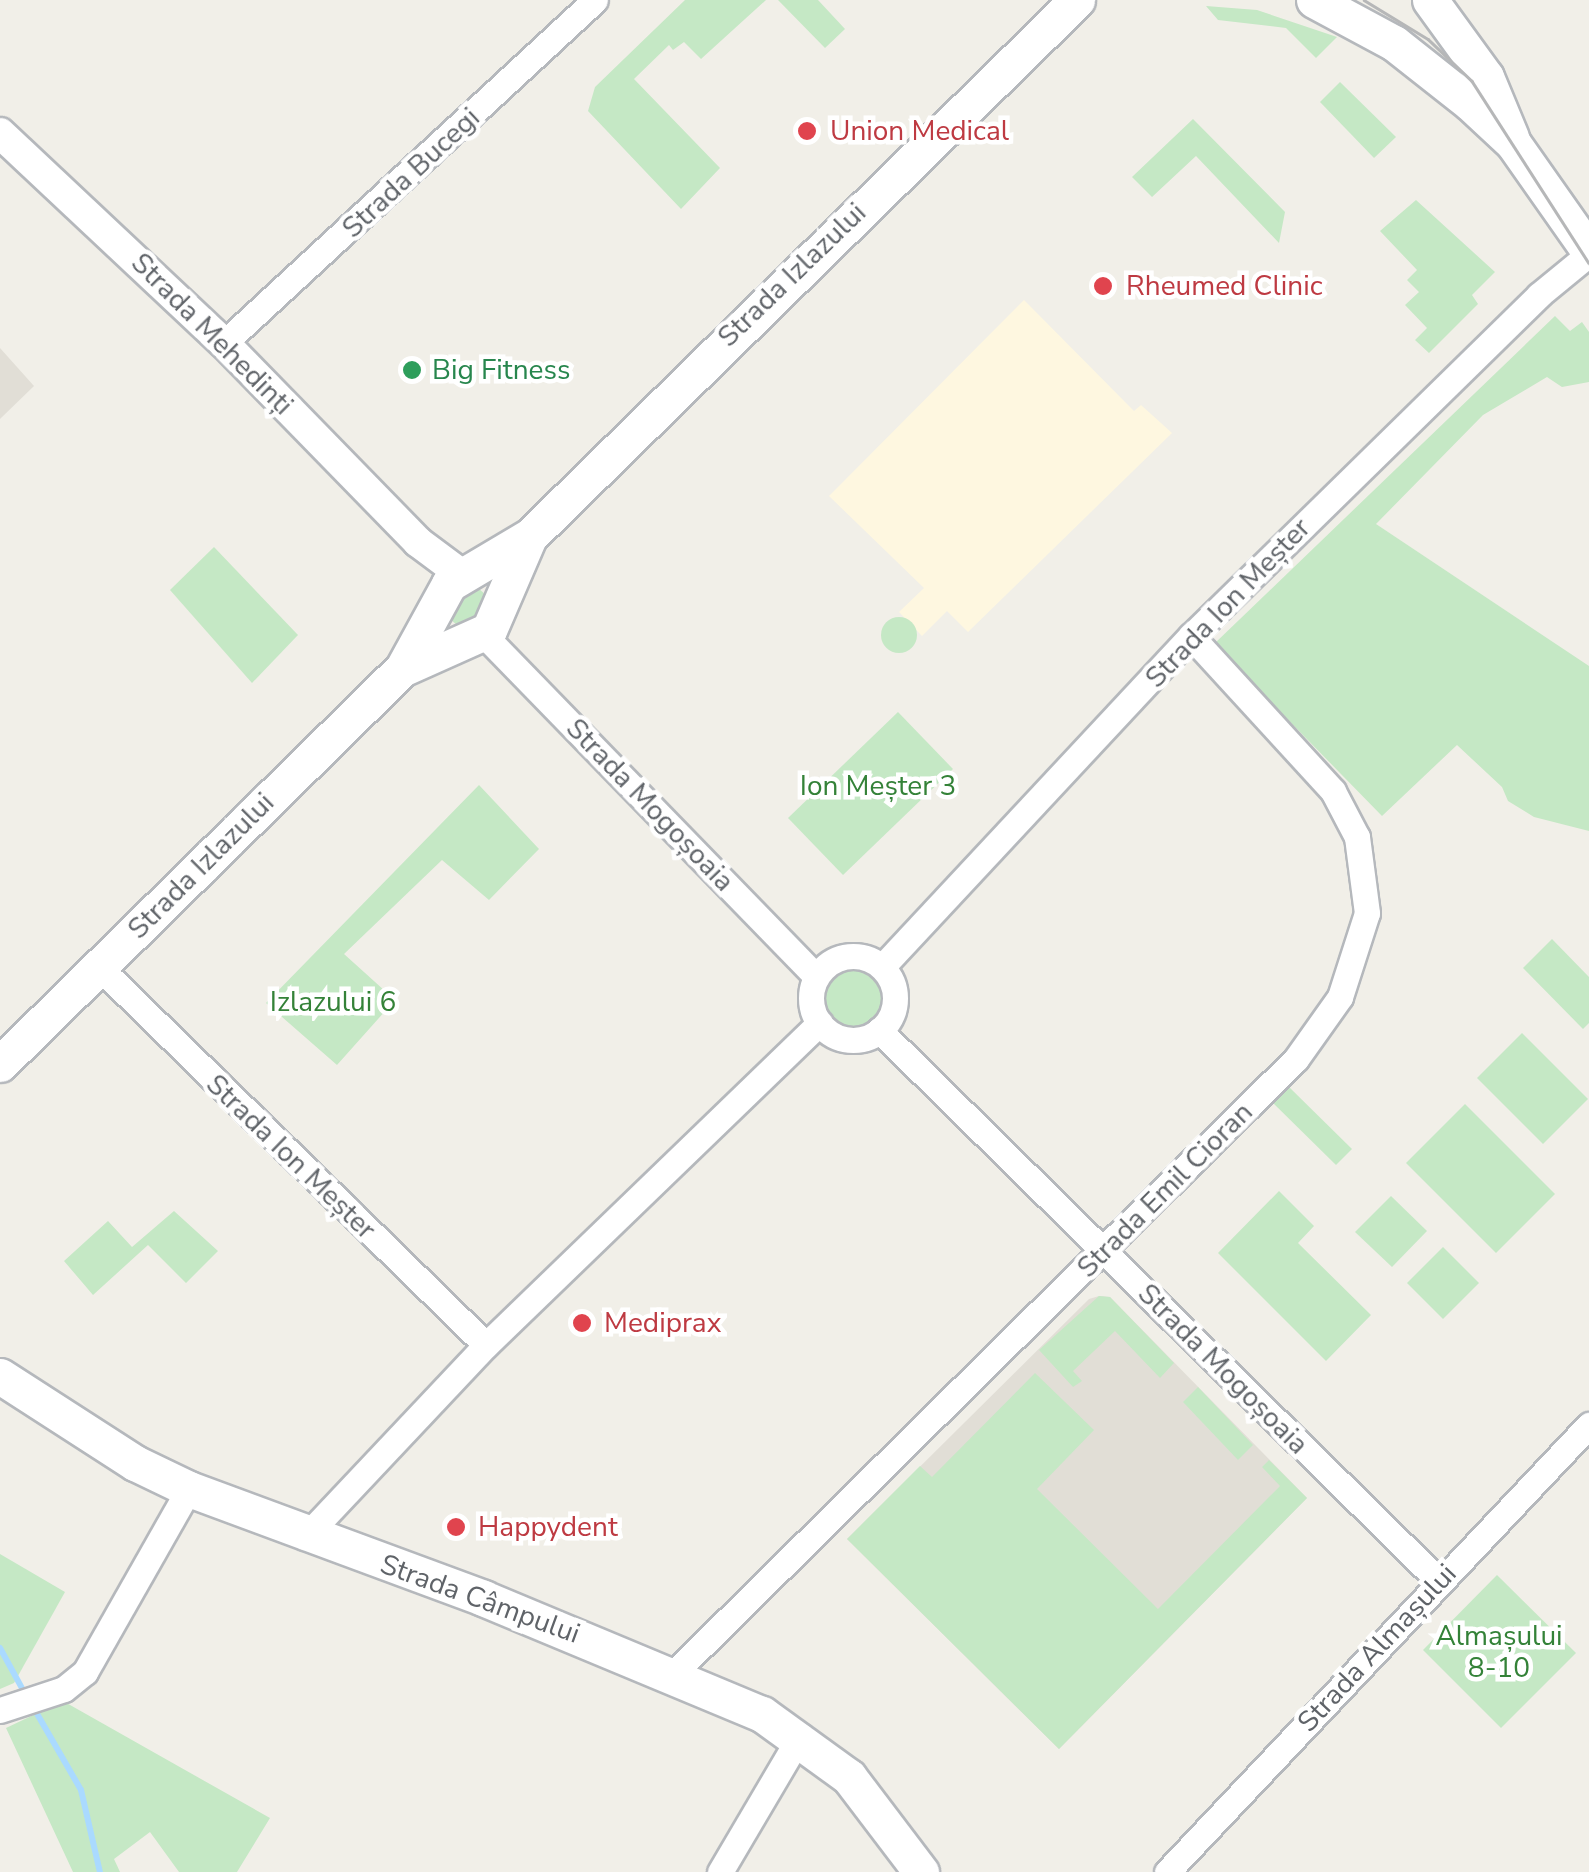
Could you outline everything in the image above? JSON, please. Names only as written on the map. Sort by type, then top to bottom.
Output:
[{"type":"main road","name":"Strada Izlazului","points":[[0,1064],[403,668],[453,591],[530,536],[1068,10],[1101,0]]},
{"type":"main road","points":[[1314,0],[1407,52],[1512,143],[1589,253]]},
{"type":"main road","points":[[1430,0],[1504,108],[1512,143]]},
{"type":"main road","name":"Strada Izlazului","points":[[403,668],[481,625],[530,536]]},
{"type":"main road","points":[[492,587],[481,625],[446,627],[453,591],[492,587]]},
{"type":"main road","name":"Strada Câmpului","points":[[0,1376],[133,1462],[189,1489],[674,1673],[800,1736],[848,1777],[920,1872]]},
{"type":"street","name":"Strada Bucegi","points":[[224,343],[595,0]]},
{"type":"street","name":"Strada Mehedinți","points":[[0,133],[224,343],[418,542],[453,591]]},
{"type":"street","name":"Strada Ion Meșter","points":[[882,968],[1191,636],[1539,295],[1589,253]]},
{"type":"street","name":"Strada Mogoșoaia","points":[[481,625],[816,977]]},
{"type":"street","name":"Strada Emil Cioran","points":[[674,1673],[1104,1252],[1320,1031],[1340,997],[1367,912],[1357,838],[1333,791],[1191,636]]},
{"type":"street","points":[[849,956],[882,968],[895,996],[879,1030],[844,1039],[820,1023],[811,1004],[816,977],[849,956]]},
{"type":"street","name":"Strada Ion Meșter","points":[[99,967],[486,1345]]},
{"type":"street","points":[[306,1536],[486,1345],[820,1023]]},
{"type":"street","name":"Strada Mogoșoaia","points":[[879,1030],[1440,1581]]},
{"type":"street","name":"Strada Almașului","points":[[1167,1872],[1589,1425]]},
{"type":"street","points":[[0,1710],[64,1689],[85,1672],[189,1489]]},
{"type":"street","points":[[720,1872],[800,1736]]},
{"type":"shaded area","points":[[1024,300],[1134,411],[1141,405],[1172,433],[968,632],[947,611],[922,636],[899,612],[924,588],[829,496]]},
{"type":"shaded area","points":[[0,348],[34,386],[0,419]]},
{"type":"shaded area","points":[[1110,1297],[1307,1498],[1059,1749],[847,1539],[1089,1299]]},
{"type":"green space","points":[[685,0],[766,0],[701,59],[684,42],[673,50],[669,45],[634,79],[720,168],[681,209],[588,111],[595,87]]},
{"type":"green space","points":[[778,0],[818,0],[845,29],[825,48]]},
{"type":"green space","points":[[1206,6],[1257,10],[1337,37],[1316,58],[1286,28],[1218,20]]},
{"type":"green space","points":[[1340,82],[1396,137],[1374,158],[1320,102]]},
{"type":"green space","points":[[1193,119],[1285,212],[1279,243],[1196,156],[1152,197],[1132,177]]},
{"type":"green space","points":[[1416,200],[1495,272],[1472,295],[1478,304],[1429,353],[1415,340],[1427,328],[1405,305],[1419,292],[1407,280],[1417,270],[1380,231]]},
{"type":"green space","points":[[1555,316],[1570,331],[1582,322],[1589,332],[1589,382],[1562,387],[1547,377],[1483,415],[1376,524],[1589,666],[1589,831],[1534,817],[1508,801],[1502,787],[1457,745],[1382,816],[1214,644]]},
{"type":"green space","points":[[214,547],[298,635],[252,683],[170,590]]},
{"type":"green space","points":[[468,586],[483,592],[489,607],[483,622],[468,628],[453,622],[447,607],[453,592]]},
{"type":"green space","points":[[899,617],[912,622],[917,635],[912,648],[899,653],[886,648],[881,635],[886,622]]},
{"type":"green space","name":"Ion Meșter 3","points":[[898,712],[953,769],[843,875],[788,818]]},
{"type":"green space","name":"Izlazului 6","points":[[479,785],[539,849],[489,900],[442,860],[344,954],[395,1000],[337,1065],[266,1003]]},
{"type":"green space","points":[[1552,939],[1589,977],[1589,1023],[1583,1029],[1523,968]]},
{"type":"green space","points":[[855,960],[879,971],[890,995],[879,1019],[855,1030],[831,1019],[820,995],[831,971]]},
{"type":"green space","points":[[1522,1033],[1588,1099],[1543,1144],[1477,1078]]},
{"type":"green space","points":[[1288,1086],[1352,1149],[1336,1165],[1272,1102]]},
{"type":"green space","points":[[1465,1104],[1555,1194],[1496,1253],[1406,1163]]},
{"type":"green space","points":[[1279,1191],[1314,1226],[1298,1243],[1371,1315],[1326,1361],[1218,1253]]},
{"type":"green space","points":[[1391,1196],[1427,1231],[1392,1267],[1355,1232]]},
{"type":"green space","points":[[174,1211],[218,1251],[186,1283],[148,1245],[93,1295],[64,1261],[108,1221],[132,1247]]},
{"type":"green space","points":[[1443,1247],[1479,1283],[1443,1319],[1407,1283]]},
{"type":"green space","points":[[1099,1296],[1110,1297],[1174,1363],[1160,1378],[1115,1331],[1073,1371],[1082,1381],[1073,1387],[1039,1350]]},
{"type":"green space","points":[[1035,1373],[1094,1430],[1037,1489],[1158,1609],[1280,1486],[1262,1467],[1269,1460],[1307,1498],[1059,1749],[847,1539],[920,1466],[932,1477]]},
{"type":"green space","points":[[1198,1387],[1253,1445],[1238,1460],[1183,1402]]},
{"type":"green space","points":[[0,1554],[65,1592],[14,1683],[0,1689]]},
{"type":"green space","name":"Almașului 8-10","points":[[1497,1575],[1576,1653],[1501,1728],[1423,1650]]},
{"type":"green space","points":[[63,1701],[270,1818],[237,1872],[179,1872],[150,1832],[114,1859],[120,1872],[73,1872],[6,1728]]},
{"type":"waterway","points":[[0,1648],[23,1690]]},
{"type":"waterway","points":[[36,1712],[81,1790],[100,1872]]},
{"type":"tram line","points":[[1364,0],[1428,39],[1472,81],[1589,263]]},
{"type":"place","name":"Union Medical","points":[[807,131]]},
{"type":"place","name":"Rheumed Clinic","points":[[1103,286]]},
{"type":"place","name":"Big Fitness","points":[[412,370]]},
{"type":"place","name":"Mediprax","points":[[582,1323]]},
{"type":"place","name":"Happydent","points":[[456,1527]]}]
